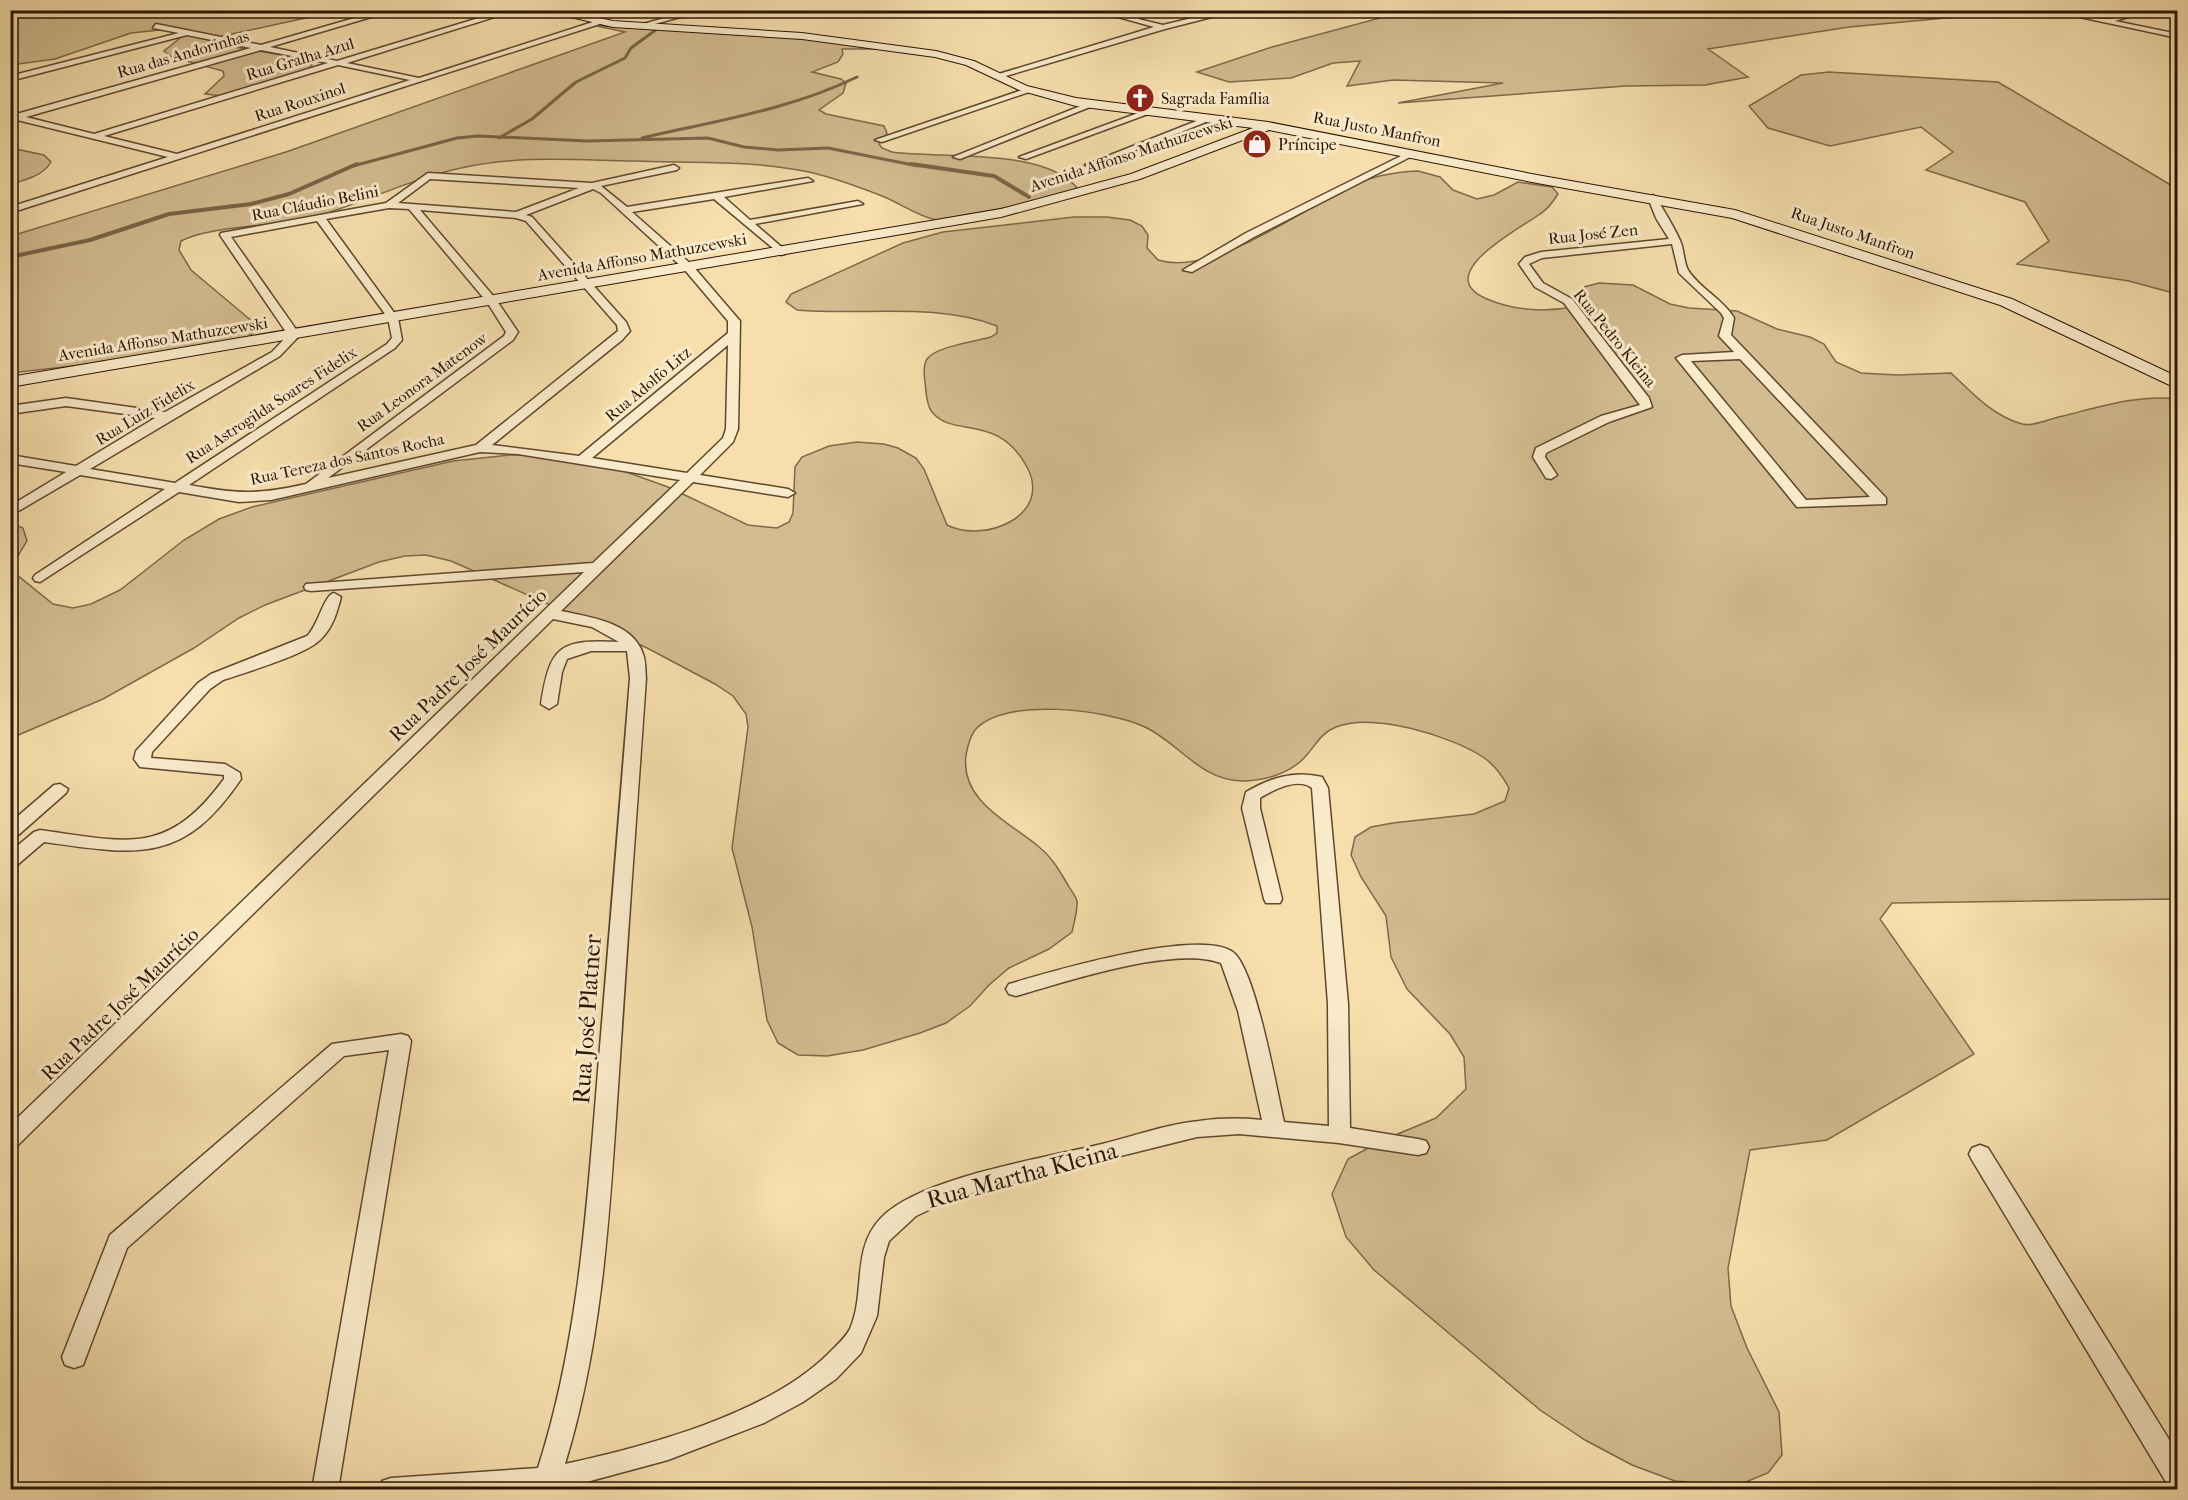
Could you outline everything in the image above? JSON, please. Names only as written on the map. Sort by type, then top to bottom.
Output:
[{"type":"main road","name":"Rua Justo Manfron","points":[[546,10],[599,23],[802,36],[883,46],[959,59],[1031,90],[1090,105],[1268,126],[1757,219],[1885,264],[1966,288],[2034,314],[2178,384]]},
{"type":"main road","name":"Avenida Affonso Mathuzcewski","points":[[10,382],[781,252],[1045,204],[1113,183],[1268,126]]},
{"type":"street","name":"Rua das Andorinhas","points":[[14,116],[392,10]]},
{"type":"street","name":"Rua Gralha Azul","points":[[95,136],[514,10]]},
{"type":"street","points":[[676,10],[693,16]]},
{"type":"street","points":[[1096,10],[1162,27]]},
{"type":"street","points":[[1129,18],[1163,10]]},
{"type":"street","points":[[996,76],[1162,27],[1236,10]]},
{"type":"street","points":[[2050,10],[2178,36]]},
{"type":"street","points":[[2106,21],[2148,10]]},
{"type":"street","points":[[654,26],[707,11]]},
{"type":"street","points":[[640,26],[693,16]]},
{"type":"street","points":[[681,28],[693,16]]},
{"type":"street","name":"Rua Rouxinol","points":[[10,210],[599,23]]},
{"type":"street","points":[[156,26],[419,80]]},
{"type":"street","points":[[10,80],[187,33]]},
{"type":"street","points":[[879,140],[938,118],[965,114],[1031,90]]},
{"type":"street","points":[[957,156],[1090,105]]},
{"type":"street","points":[[1023,157],[1152,111]]},
{"type":"street","points":[[14,116],[178,157]]},
{"type":"street","points":[[1090,165],[1212,118]]},
{"type":"street","points":[[1188,270],[1261,230],[1412,154]]},
{"type":"street","points":[[517,215],[594,186],[674,168]]},
{"type":"street","name":"Rua Cláudio Belini","points":[[294,335],[225,235],[389,205],[428,176],[594,186]]},
{"type":"street","points":[[624,210],[808,181]]},
{"type":"street","name":"Rua Padre José Maurício","points":[[10,1139],[691,479],[729,439],[732,429],[735,333],[731,315],[688,267],[604,191],[594,186]]},
{"type":"street","points":[[716,195],[781,252]]},
{"type":"street","points":[[1653,198],[1661,218],[1676,241],[1686,275],[1697,282],[1729,318],[1725,336],[1881,501],[1802,504],[1682,358],[1742,356]]},
{"type":"street","points":[[747,223],[858,204]]},
{"type":"street","points":[[389,205],[517,215],[529,219],[589,284],[622,324],[624,332],[480,448]]},
{"type":"street","name":"Rua Leonora Matenow","points":[[307,488],[509,338],[512,332],[491,300],[413,208]]},
{"type":"street","points":[[319,217],[393,318]]},
{"type":"street","name":"Rua José Zen","points":[[1555,292],[1539,285],[1524,264],[1529,258],[1676,241]]},
{"type":"street","name":"Rua Pedro Kleina","points":[[1551,475],[1539,457],[1540,451],[1605,419],[1637,412],[1646,407],[1646,401],[1568,302],[1555,292]]},
{"type":"street","name":"Rua Astrogilda Soares Fidelix","points":[[40,578],[392,346],[398,338],[393,318]]},
{"type":"street","name":"Rua Adolfo Litz","points":[[582,460],[735,333]]},
{"type":"street","name":"Rua Luiz Fidelix","points":[[10,512],[81,471],[167,416],[276,354],[294,335]]},
{"type":"street","points":[[10,410],[66,402],[167,416]]},
{"type":"street","name":"Rua Tereza dos Santos Rocha","points":[[10,459],[239,498],[271,496],[445,454],[480,448],[518,450],[788,493]]},
{"type":"street","points":[[311,587],[600,567]]},
{"type":"street","points":[[10,862],[40,836],[145,846],[162,841],[196,822],[210,810],[233,779],[232,773],[225,769],[146,763],[142,759],[144,751],[204,686],[217,677],[306,644],[318,636],[324,629],[334,597]]},
{"type":"street","points":[[552,614],[595,624],[613,631],[632,647]]},
{"type":"street","points":[[549,704],[557,660],[568,651],[593,646],[632,647]]},
{"type":"street","name":"Rua José Platner","points":[[545,1484],[572,1394],[590,1285],[638,678],[632,647]]},
{"type":"street","points":[[1273,899],[1251,808],[1252,796],[1280,781],[1296,777],[1316,781],[1320,788],[1335,928],[1340,1043],[1339,1135]]},
{"type":"street","points":[[10,833],[60,789]]},
{"type":"street","points":[[1016,989],[1138,958],[1197,950],[1215,951],[1229,958],[1241,987],[1275,1129]]},
{"type":"street","points":[[74,1357],[118,1242],[339,1049],[401,1041],[325,1490]]},
{"type":"street","name":"Rua Martha Kleina","points":[[391,1490],[545,1484],[620,1463],[744,1421],[821,1378],[853,1346],[867,1314],[875,1246],[891,1221],[917,1203],[953,1189],[1197,1129],[1239,1126],[1339,1135],[1418,1147]]},
{"type":"street","points":[[1980,1154],[2178,1478]]},
{"type":"shaded area","points":[[10,11],[338,11],[223,36],[219,39],[229,46],[294,57],[312,65],[306,71],[222,96],[205,94],[224,76],[223,71],[172,57],[164,51],[185,34],[179,28],[131,33],[55,59],[11,65]]},
{"type":"shaded area","points":[[1406,11],[2021,11],[1849,27],[1708,49],[1748,77],[1705,85],[1626,86],[1398,103],[1503,83],[1393,80],[1347,86],[1360,61],[1333,63],[1291,78],[1229,82],[1197,72],[1272,47]]},
{"type":"shaded area","points":[[592,25],[804,39],[889,49],[842,49],[843,54],[838,62],[812,72],[841,79],[846,83],[843,93],[819,110],[826,114],[884,126],[887,133],[879,144],[882,148],[892,152],[991,157],[1018,161],[1042,166],[1063,176],[1078,189],[1061,198],[936,220],[887,198],[848,184],[819,174],[787,168],[721,163],[568,159],[482,164],[424,178],[314,217],[210,232],[181,241],[179,250],[191,270],[253,322],[253,333],[245,339],[186,353],[11,373],[11,236],[286,152],[625,32]]},
{"type":"shaded area","points":[[1829,72],[1998,82],[2177,187],[2177,294],[2129,281],[2017,264],[2049,241],[2025,202],[1926,170],[1953,152],[1921,127],[1830,146],[1768,128],[1749,106],[1801,75]]},
{"type":"shaded area","points":[[11,148],[44,155],[51,162],[39,174],[11,184]]},
{"type":"shaded area","points":[[1418,171],[1440,177],[1453,190],[1477,199],[1494,195],[1518,182],[1552,187],[1558,194],[1545,210],[1500,241],[1473,265],[1468,278],[1472,289],[1498,303],[1530,309],[1562,309],[1573,307],[1584,287],[1599,283],[1633,285],[1670,304],[1689,308],[1737,311],[1777,329],[1810,337],[1824,344],[1836,362],[1861,373],[1897,375],[1951,373],[1992,410],[2026,425],[2134,400],[2177,399],[2177,902],[2172,899],[1892,903],[1880,919],[1974,1054],[1827,1140],[1750,1150],[1728,1268],[1731,1306],[1747,1348],[1779,1412],[1782,1455],[1768,1473],[1736,1486],[1675,1481],[1632,1465],[1585,1440],[1540,1410],[1374,1270],[1346,1237],[1332,1194],[1348,1159],[1381,1141],[1436,1118],[1466,1089],[1464,1057],[1450,1034],[1407,989],[1391,957],[1386,916],[1361,877],[1351,855],[1355,837],[1371,827],[1474,814],[1505,801],[1509,788],[1495,767],[1483,757],[1452,741],[1390,724],[1352,723],[1330,730],[1298,764],[1291,768],[1267,778],[1242,781],[1214,775],[1157,734],[1128,721],[1057,709],[1009,713],[989,719],[975,730],[969,742],[966,771],[971,785],[978,798],[989,809],[1038,846],[1055,864],[1077,901],[1072,932],[1049,949],[1009,968],[970,1006],[946,1023],[863,1050],[827,1056],[798,1055],[778,1043],[767,1020],[752,927],[732,848],[748,727],[746,714],[733,696],[647,648],[451,561],[426,555],[405,556],[379,562],[265,605],[239,618],[194,648],[103,699],[11,738],[11,523],[23,528],[27,541],[13,564],[16,574],[53,604],[73,608],[91,604],[120,590],[184,540],[219,519],[252,507],[453,461],[510,455],[536,455],[607,465],[668,487],[748,525],[777,528],[789,522],[793,513],[795,467],[802,457],[829,446],[857,442],[884,444],[898,448],[916,458],[924,469],[947,525],[962,530],[979,531],[995,528],[1011,522],[1023,512],[1031,499],[1033,484],[1027,467],[1015,450],[1003,439],[990,433],[941,420],[932,412],[927,398],[924,370],[926,361],[931,355],[947,348],[991,337],[997,333],[997,326],[949,314],[924,312],[797,310],[786,302],[791,294],[903,243],[943,232],[1074,217],[1130,220],[1142,226],[1148,235],[1147,248],[1158,260],[1181,263],[1205,259],[1257,238],[1331,196],[1359,183],[1384,175]]},
{"type":"waterway","points":[[501,137],[532,119],[576,82],[625,58],[631,48],[657,29]]},
{"type":"waterway","points":[[642,138],[778,106],[857,77]]},
{"type":"waterway","points":[[353,166],[457,138],[501,137]]},
{"type":"waterway","points":[[501,137],[588,141],[708,138],[744,147],[778,150],[828,148],[918,166]]},
{"type":"waterway","points":[[10,257],[90,240],[169,214],[251,204],[289,194],[357,164]]},
{"type":"waterway","points":[[911,164],[994,176],[1029,197]]},
{"type":"place","name":"Sagrada Família","points":[[1140,98]]},
{"type":"place","name":"Príncipe","points":[[1257,144]]}]
